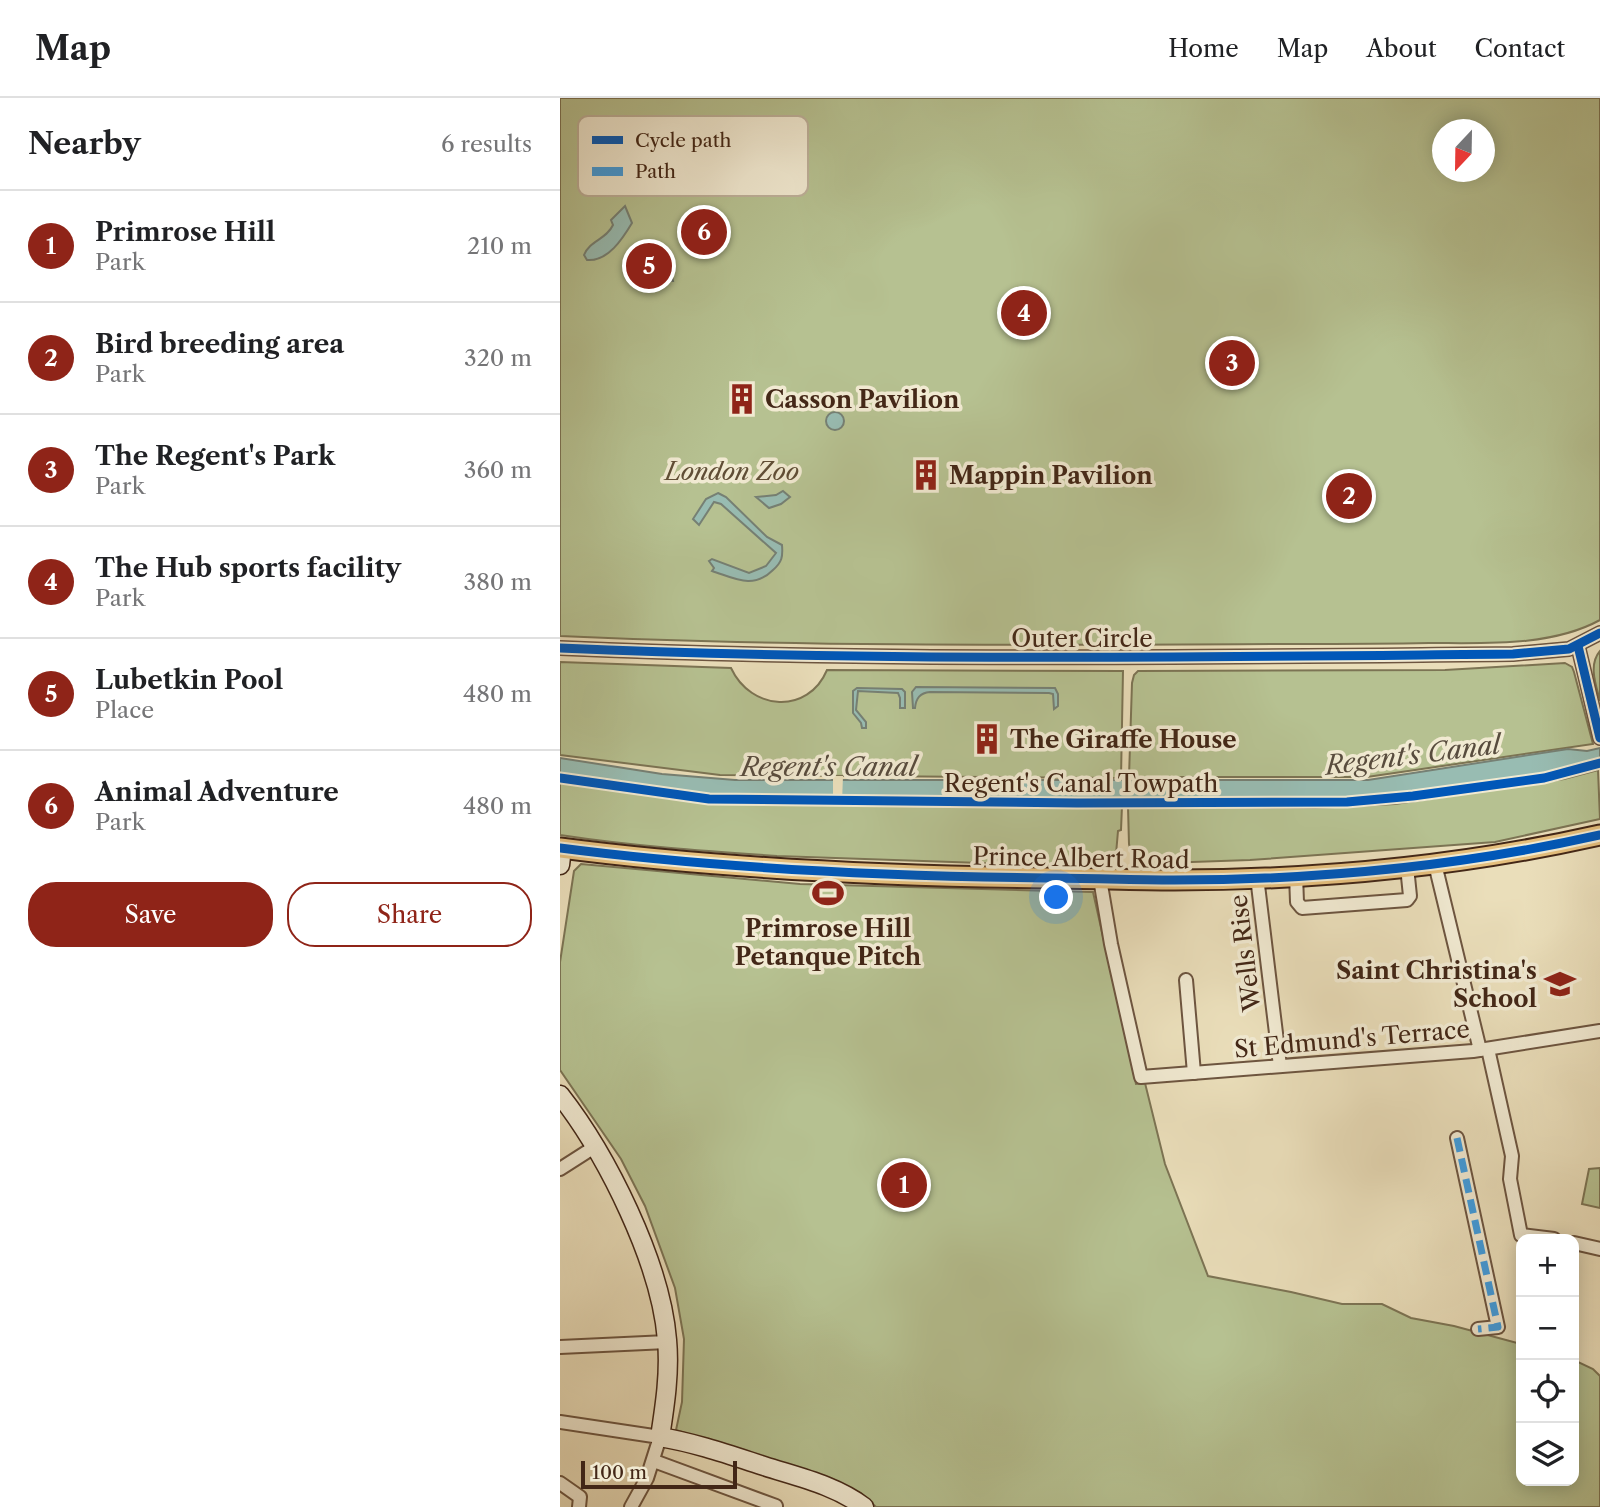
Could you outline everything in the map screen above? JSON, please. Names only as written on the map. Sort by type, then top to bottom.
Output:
[{"type":"main road","name":"Prince Albert Road","points":[[561,854],[783,870],[1176,880],[1407,867],[1540,848],[1600,835]]},
{"type":"street","name":"Outer Circle","points":[[560,648],[743,655],[1131,658],[1513,654],[1557,651],[1578,646],[1600,633]]},
{"type":"street","points":[[1578,646],[1600,738]]},
{"type":"street","points":[[1435,864],[1512,1156],[1510,1179],[1521,1234]]},
{"type":"street","points":[[1296,875],[1297,902],[1301,908],[1407,900],[1407,867]]},
{"type":"street","name":"Wells Rise","points":[[1257,877],[1280,1066]]},
{"type":"street","name":"St Edmund's Terrace","points":[[1100,879],[1111,944],[1141,1077],[1484,1050],[1600,1031]]},
{"type":"street","points":[[1186,980],[1194,1073]]},
{"type":"street","points":[[560,1095],[596,1146],[634,1225],[663,1316],[667,1342],[666,1389],[660,1437],[654,1461],[635,1505]]},
{"type":"street","points":[[1457,1138],[1498,1327],[1478,1329]]},
{"type":"street","points":[[560,1169],[596,1146]]},
{"type":"street","points":[[1579,1244],[1600,1249]]},
{"type":"street","points":[[560,1347],[667,1342]]},
{"type":"street","points":[[560,1422],[660,1437],[712,1449],[816,1482],[849,1496],[864,1507]]},
{"type":"street","points":[[654,1461],[776,1506]]},
{"type":"street","points":[[560,1483],[580,1497],[579,1507]]},
{"type":"green space","name":"London Zoo","points":[[560,98],[1600,98],[1600,620],[1560,635],[1517,642],[925,645],[560,636]]},
{"type":"green space","points":[[1600,651],[1600,701],[1594,662]]},
{"type":"green space","points":[[560,662],[731,668],[740,682],[752,693],[779,702],[807,695],[818,685],[827,670],[1123,671],[1121,778],[720,775],[560,755]]},
{"type":"green space","points":[[1565,663],[1572,667],[1574,672],[1593,744],[1367,777],[1129,777],[1132,683],[1138,671],[1445,670]]},
{"type":"green space","points":[[1598,770],[1600,819],[1495,842],[1250,860],[1134,864],[1129,844],[1128,807],[1315,808],[1395,804],[1564,779]]},
{"type":"green space","points":[[560,781],[706,801],[1122,806],[1121,830],[1118,831],[1116,854],[1103,867],[777,856],[668,848],[560,835]]},
{"type":"green space","points":[[581,864],[800,884],[1093,892],[1136,1084],[1145,1083],[1165,1164],[1208,1276],[1342,1304],[1382,1304],[1411,1318],[1516,1343],[1516,1486],[1579,1486],[1579,1362],[1593,1369],[1600,1376],[1600,1507],[876,1507],[861,1493],[835,1482],[676,1430],[682,1402],[684,1339],[675,1288],[645,1206],[621,1159],[560,1070],[560,962],[574,871]]},
{"type":"green space","points":[[1600,1168],[1600,1208],[1582,1204],[1589,1169]]},
{"type":"water","points":[[625,206],[632,223],[624,235],[608,253],[595,260],[587,260],[584,255],[587,250],[610,230],[613,225],[611,220]]},
{"type":"water","points":[[646,252],[663,263],[673,281],[654,270],[645,259]]},
{"type":"water","points":[[835,412],[841,415],[844,421],[841,427],[835,430],[829,427],[826,421],[829,415]]},
{"type":"water","points":[[783,491],[790,497],[769,508],[756,497],[776,495]]},
{"type":"water","points":[[718,493],[726,497],[767,537],[782,545],[780,562],[766,576],[758,580],[743,581],[712,571],[714,568],[709,561],[712,559],[749,573],[766,566],[776,553],[721,504],[714,502],[699,525],[693,519],[706,499]]},
{"type":"water","points":[[916,687],[1055,688],[1058,706],[1054,709],[1053,694],[1049,693],[930,692],[919,697],[913,708],[912,692]]},
{"type":"water","points":[[857,688],[902,689],[905,692],[905,708],[900,708],[898,693],[858,691],[856,710],[866,722],[866,728],[862,728],[853,713],[853,691]]},
{"type":"water","points":[[1600,748],[1600,759],[1565,770],[1360,799],[708,798],[560,776],[560,758],[662,774],[735,780],[1368,780],[1568,749],[1587,751]]},
{"type":"pier","points":[[833,776],[843,776],[842,802],[833,802]]},
{"type":"marked path","points":[[1457,1138],[1498,1327],[1478,1329]]},
{"type":"cycle path","points":[[560,648],[917,657],[1513,654],[1569,649],[1600,633]]},
{"type":"cycle path","points":[[1578,646],[1600,738]]},
{"type":"cycle path","name":"Regent's Canal Towpath","points":[[560,778],[709,799],[1077,803],[1347,802],[1544,778],[1600,763]]},
{"type":"cycle path","points":[[560,848],[681,861],[864,873],[1142,880],[1227,879],[1334,874],[1442,863],[1600,835]]},
{"type":"place","name":"Animal Adventure","points":[[704,232]]},
{"type":"place","name":"Lubetkin Pool","points":[[649,266]]},
{"type":"place","name":"The Hub sports facility","points":[[1024,313]]},
{"type":"place","name":"The Regent's Park","points":[[1232,363]]},
{"type":"place","name":"Casson Pavilion","points":[[742,399]]},
{"type":"place","name":"Mappin Pavilion","points":[[926,475]]},
{"type":"place","name":"Bird breeding area","points":[[1349,496]]},
{"type":"place","name":"The Giraffe House","points":[[987,739]]},
{"type":"place","name":"Primrose Hill Petanque Pitch","points":[[828,893]]},
{"type":"place","name":"Saint Christina's School","points":[[1560,984]]},
{"type":"place","name":"Primrose Hill","points":[[904,1185]]},
{"type":"water label","name":"Regent's Canal","points":[[1413,755]]},
{"type":"water label","name":"Regent's Canal","points":[[829,767]]}]
